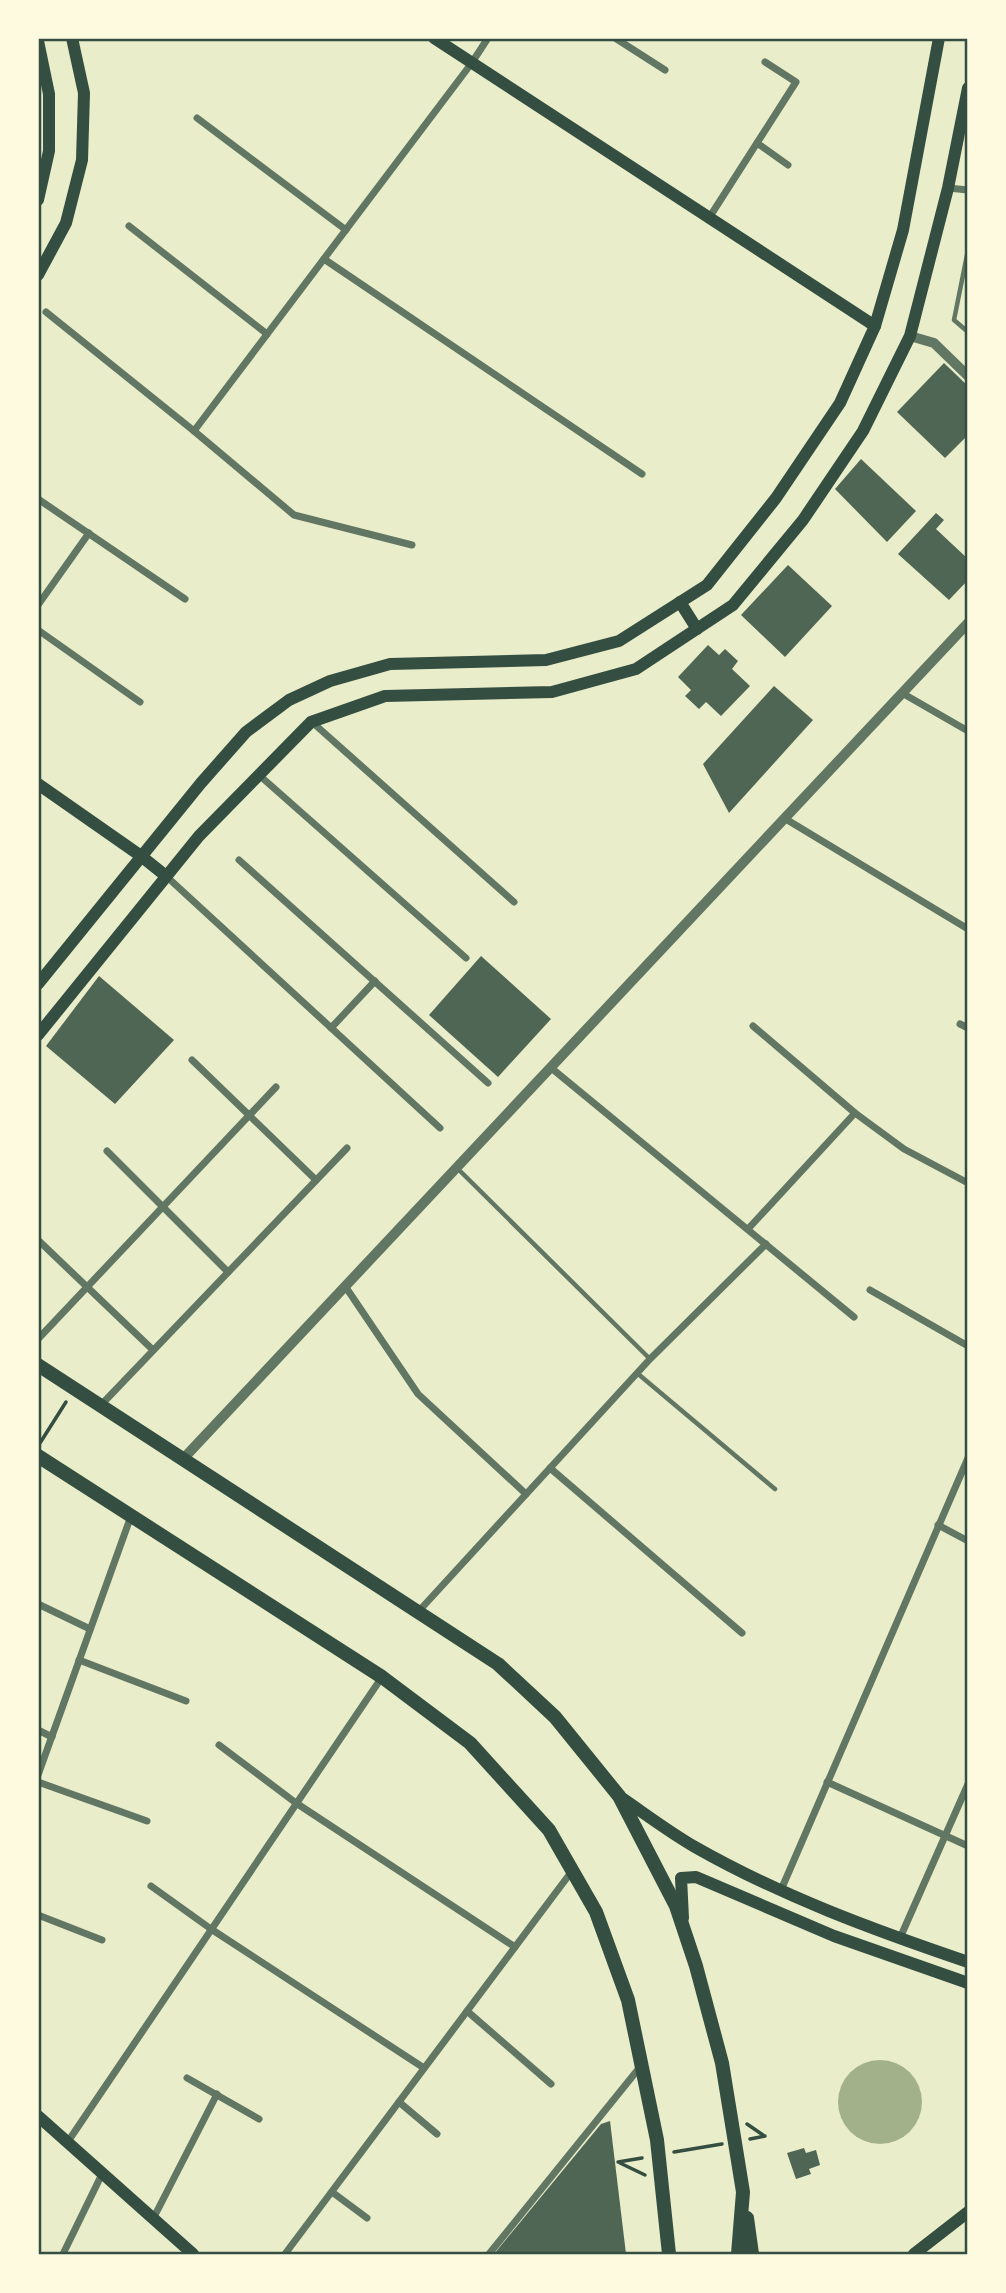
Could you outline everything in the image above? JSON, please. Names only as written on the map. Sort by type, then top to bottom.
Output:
[{"type":"highway","points":[[38,1365],[498,1664],[555,1717],[619,1796],[662,1876],[696,1966],[722,2063],[752,2255]]},
{"type":"highway","points":[[38,1456],[382,1677],[470,1743],[549,1830],[596,1912],[628,2000],[657,2140],[669,2255]]},
{"type":"highway","points":[[738,2255],[743,2192]]},
{"type":"main road","points":[[38,275],[66,223],[82,160],[84,93],[72,38]]},
{"type":"main road","points":[[434,38],[875,326]]},
{"type":"main road","points":[[38,984],[201,783],[246,732],[289,700],[330,681],[390,664],[546,660],[620,641],[707,585],[776,498],[840,403],[875,326],[903,230],[939,38]]},
{"type":"main road","points":[[38,41],[49,94],[49,151],[38,200]]},
{"type":"main road","points":[[38,1035],[199,836],[311,722],[385,696],[552,692],[636,670],[733,606],[803,520],[863,431],[910,336],[948,188],[968,88]]},
{"type":"main road","points":[[680,602],[697,629]]},
{"type":"main road","points":[[38,784],[166,876]]},
{"type":"main road","points":[[619,1796],[694,1847],[780,1891],[968,1962]]},
{"type":"main road","points":[[683,1926],[681,1878],[696,1877],[894,1959],[968,1983]]},
{"type":"main road","points":[[772,1909],[780,1891]]},
{"type":"main road","points":[[38,2116],[190,2254]]},
{"type":"main road","points":[[914,2255],[968,2212]]},
{"type":"street","points":[[194,431],[488,38]]},
{"type":"street","points":[[615,38],[665,70]]},
{"type":"street","points":[[709,218],[796,82],[765,62]]},
{"type":"street","points":[[197,118],[346,230]]},
{"type":"street","points":[[757,143],[788,165]]},
{"type":"street","points":[[948,188],[968,190]]},
{"type":"street","points":[[129,226],[267,334]]},
{"type":"street","points":[[324,259],[642,474]]},
{"type":"street","points":[[46,312],[294,515],[412,545]]},
{"type":"street","points":[[910,336],[934,343],[968,376]]},
{"type":"street","points":[[38,499],[185,598]]},
{"type":"street","points":[[38,605],[89,533]]},
{"type":"street","points":[[183,1459],[968,622]]},
{"type":"street","points":[[38,630],[140,702]]},
{"type":"street","points":[[902,693],[968,731]]},
{"type":"street","points":[[311,722],[514,902]]},
{"type":"street","points":[[259,775],[466,958]]},
{"type":"street","points":[[785,818],[968,929]]},
{"type":"street","points":[[239,860],[488,1083]]},
{"type":"street","points":[[166,876],[440,1128]]},
{"type":"street","points":[[331,1028],[375,981]]},
{"type":"street","points":[[960,1024],[968,1028]]},
{"type":"street","points":[[753,1026],[855,1113],[904,1149],[968,1183]]},
{"type":"street","points":[[192,1060],[316,1180]]},
{"type":"street","points":[[550,1067],[854,1317]]},
{"type":"street","points":[[38,1339],[276,1087]]},
{"type":"street","points":[[748,1229],[855,1113]]},
{"type":"street","points":[[100,1405],[347,1148]]},
{"type":"street","points":[[107,1151],[228,1272]]},
{"type":"street","points":[[38,1240],[153,1350]]},
{"type":"street","points":[[418,1612],[650,1359],[766,1244]]},
{"type":"street","points":[[345,1286],[418,1394],[526,1494]]},
{"type":"street","points":[[870,1290],[968,1346]]},
{"type":"street","points":[[780,1891],[968,1458]]},
{"type":"street","points":[[550,1468],[742,1633]]},
{"type":"street","points":[[38,1775],[131,1516]]},
{"type":"street","points":[[939,1525],[968,1541]]},
{"type":"street","points":[[38,1604],[90,1629]]},
{"type":"street","points":[[79,1660],[186,1701]]},
{"type":"street","points":[[66,2143],[382,1677]]},
{"type":"street","points":[[38,1730],[52,1737]]},
{"type":"street","points":[[219,1745],[296,1803],[515,1947]]},
{"type":"street","points":[[38,1782],[147,1821]]},
{"type":"street","points":[[827,1782],[968,1846]]},
{"type":"street","points":[[900,1938],[968,1784]]},
{"type":"street","points":[[285,2255],[572,1870]]},
{"type":"street","points":[[151,1885],[211,1929],[424,2068]]},
{"type":"street","points":[[38,1915],[102,1940]]},
{"type":"street","points":[[467,2011],[551,2084]]},
{"type":"street","points":[[489,2255],[642,2065]]},
{"type":"street","points":[[187,2078],[259,2119]]},
{"type":"street","points":[[153,2219],[217,2094]]},
{"type":"street","points":[[399,2102],[437,2134]]},
{"type":"street","points":[[63,2255],[102,2174]]},
{"type":"street","points":[[332,2192],[367,2218]]},
{"type":"lane","points":[[968,250],[954,320],[968,332]]},
{"type":"lane","points":[[456,1167],[650,1359]]},
{"type":"lane","points":[[637,1373],[775,1489]]},
{"type":"path","points":[[38,1444],[73,1392]]},
{"type":"path","points":[[738,2141],[765,2136]]},
{"type":"path","points":[[672,2153],[725,2143]]},
{"type":"path","points":[[645,2158],[618,2162],[662,2183]]},
{"type":"shaded area","points":[[880,2060],[896,2063],[910,2072],[919,2086],[922,2102],[919,2118],[910,2132],[896,2141],[880,2144],[864,2141],[850,2132],[841,2118],[838,2102],[841,2086],[850,2072],[864,2063]]},
{"type":"building","points":[[944,363],[968,386],[968,435],[945,458],[897,412]]},
{"type":"building","points":[[861,459],[916,511],[887,542],[835,489]]},
{"type":"building","points":[[936,513],[944,520],[936,529],[968,559],[968,580],[949,600],[898,554]]},
{"type":"building","points":[[788,565],[832,606],[785,657],[741,615]]},
{"type":"building","points":[[708,645],[719,655],[725,649],[738,661],[732,669],[750,686],[721,716],[706,702],[699,709],[685,696],[691,690],[678,677]]},
{"type":"building","points":[[774,686],[813,720],[729,813],[703,764]]},
{"type":"building","points":[[481,956],[551,1019],[498,1077],[429,1015]]},
{"type":"building","points":[[99,976],[174,1040],[115,1104],[46,1046]]},
{"type":"building","points":[[610,2121],[626,2254],[494,2254],[601,2124]]},
{"type":"building","points":[[804,2148],[806,2153],[816,2150],[820,2165],[809,2169],[811,2174],[796,2179],[787,2153]]}]
